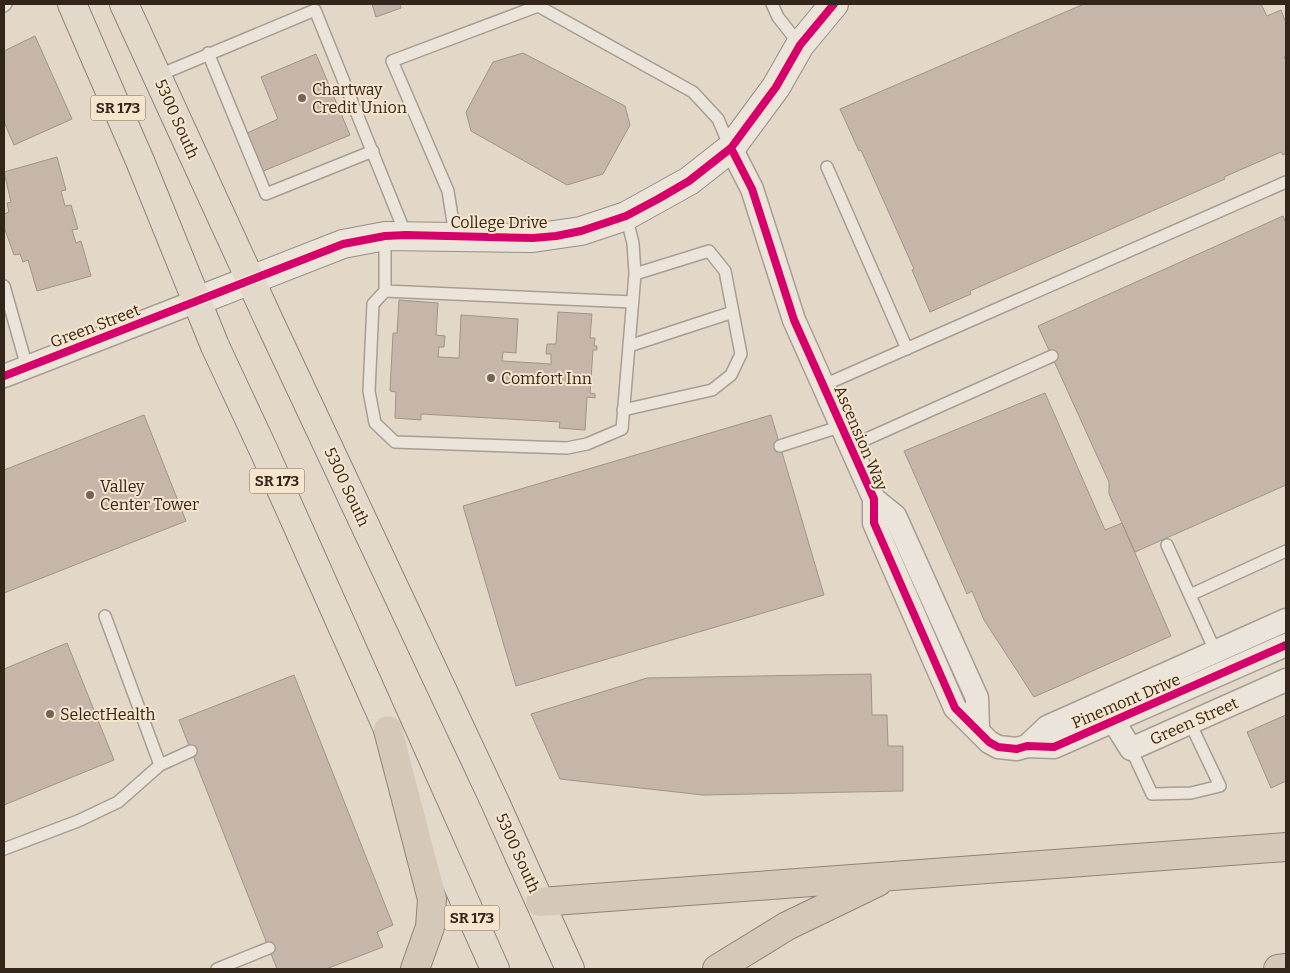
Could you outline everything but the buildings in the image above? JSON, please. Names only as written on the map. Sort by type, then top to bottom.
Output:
[{"type":"highway","points":[[388,730],[432,899],[430,927],[415,969]]},
{"type":"highway","points":[[540,902],[1286,847]]},
{"type":"highway","points":[[717,969],[787,926],[893,875]]},
{"type":"highway","points":[[1278,969],[1286,968]]},
{"type":"main road","name":"SR 173","points":[[72,4],[137,152],[197,301],[495,969]]},
{"type":"main road","name":"5300 South","points":[[124,4],[250,280],[479,766],[570,969]]},
{"type":"street","name":"College Drive","points":[[197,301],[343,244],[395,235],[524,238],[556,236],[581,231],[626,216],[689,181],[731,148],[776,87],[800,45],[834,4]]},
{"type":"street","name":"Ascension Way","points":[[731,148],[752,189],[794,320],[874,499],[874,523],[955,708],[978,729]]},
{"type":"street","name":"Green Street","points":[[4,376],[197,301]]},
{"type":"street","name":"Pinemont Drive","points":[[1027,746],[1047,727],[1286,620]]},
{"type":"street","name":"Pinemont Drive","points":[[978,729],[998,747],[1017,749],[1027,746],[1054,747],[1286,645]]},
{"type":"street","name":"Green Street","points":[[1114,722],[1131,750],[1286,680]]},
{"type":"lane","points":[[772,4],[778,17],[800,45]]},
{"type":"lane","points":[[455,235],[448,191],[392,61],[538,6],[693,92],[718,119],[731,148]]},
{"type":"lane","points":[[157,76],[208,53],[315,10],[373,151],[395,235],[385,291],[373,304],[369,391],[375,422],[395,442],[567,448],[587,444],[622,429],[635,274],[633,243],[626,216]]},
{"type":"lane","points":[[208,53],[266,194],[373,151]]},
{"type":"lane","points":[[828,167],[907,349]]},
{"type":"lane","points":[[824,385],[1286,182]]},
{"type":"lane","points":[[623,410],[712,390],[731,375],[741,354],[725,271],[709,251],[635,274]]},
{"type":"lane","points":[[4,286],[27,367]]},
{"type":"lane","points":[[385,291],[633,302]]},
{"type":"lane","points":[[629,346],[733,312]]},
{"type":"lane","points":[[851,446],[1052,356]]},
{"type":"lane","points":[[780,446],[842,426]]},
{"type":"lane","points":[[1167,545],[1225,673]]},
{"type":"lane","points":[[1190,595],[1286,551]]},
{"type":"lane","points":[[105,616],[160,765]]},
{"type":"lane","points":[[1131,750],[1152,794],[1191,793],[1220,786],[1190,723]]},
{"type":"lane","points":[[4,849],[118,802],[160,765],[191,752]]},
{"type":"lane","points":[[217,969],[268,948]]},
{"type":"cycle path","points":[[4,376],[343,244],[385,236],[406,235],[533,238],[556,236],[581,231],[626,216],[689,181],[731,148],[776,87],[800,45],[834,4]]},
{"type":"cycle path","points":[[731,148],[752,189],[794,320],[874,499],[874,523],[955,708],[989,742],[998,747],[1017,749],[1027,746],[1054,747],[1286,645]]},
{"type":"place","name":"Chartway Credit Union","points":[[302,98]]},
{"type":"place","name":"Comfort Inn","points":[[491,378]]},
{"type":"place","name":"Valley Center Tower","points":[[90,495]]},
{"type":"place","name":"SelectHealth","points":[[50,714]]}]
